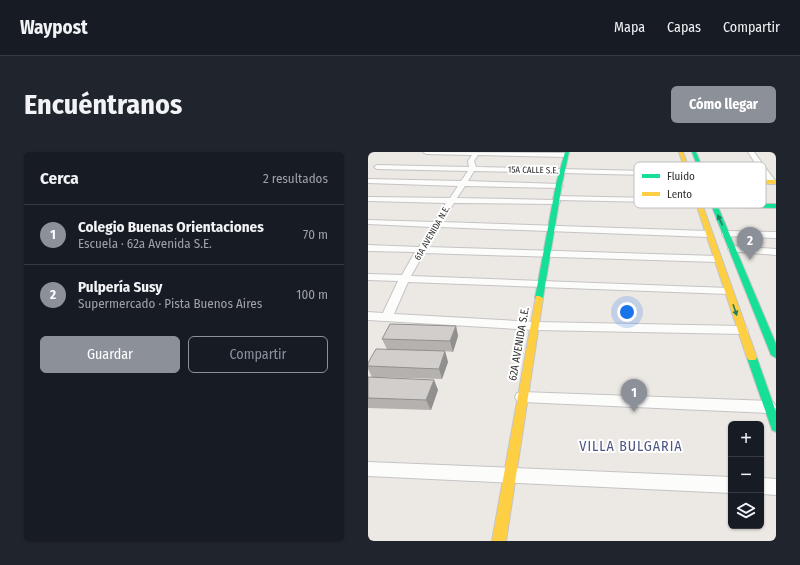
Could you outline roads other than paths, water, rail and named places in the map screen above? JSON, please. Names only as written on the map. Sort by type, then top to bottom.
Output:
[{"type":"main road","points":[[681,152],[685,162]]},
{"type":"main road","points":[[694,152],[698,162]]},
{"type":"main road","name":"62A AVENIDA S.E.","points":[[499,541],[556,200],[567,153]]},
{"type":"main road","points":[[766,206],[776,206]]},
{"type":"main road","points":[[699,208],[776,427]]},
{"type":"main road","points":[[714,208],[733,249],[776,355]]},
{"type":"street","points":[[426,152],[567,153]]},
{"type":"street","points":[[751,152],[759,162]]},
{"type":"street","name":"61A AVENIDA N.E.","points":[[387,317],[405,278],[424,248],[450,201],[473,168],[471,161],[476,153]]},
{"type":"street","name":"15A CALLE S.E.","points":[[376,167],[563,170],[634,174]]},
{"type":"street","points":[[766,172],[774,182]]},
{"type":"street","points":[[368,181],[559,186]]},
{"type":"street","points":[[368,199],[634,202]]},
{"type":"street","points":[[368,222],[437,223],[708,234]]},
{"type":"street","points":[[726,234],[776,235]]},
{"type":"street","points":[[368,248],[424,248],[547,254],[717,259]]},
{"type":"street","points":[[733,249],[776,252]]},
{"type":"street","points":[[368,277],[542,285],[728,291]]},
{"type":"street","points":[[368,316],[535,326],[742,330]]},
{"type":"street","points":[[522,397],[769,407]]},
{"type":"street","points":[[368,469],[728,485]]},
{"type":"street","points":[[764,486],[776,487]]},
{"type":"place","name":"Pulpería Susy","points":[[750,260]]},
{"type":"place","name":"Colegio Buenas Orientaciones","points":[[634,412]]},
{"type":"district","name":"VILLA BULGARIA","points":[[631,446]]}]
